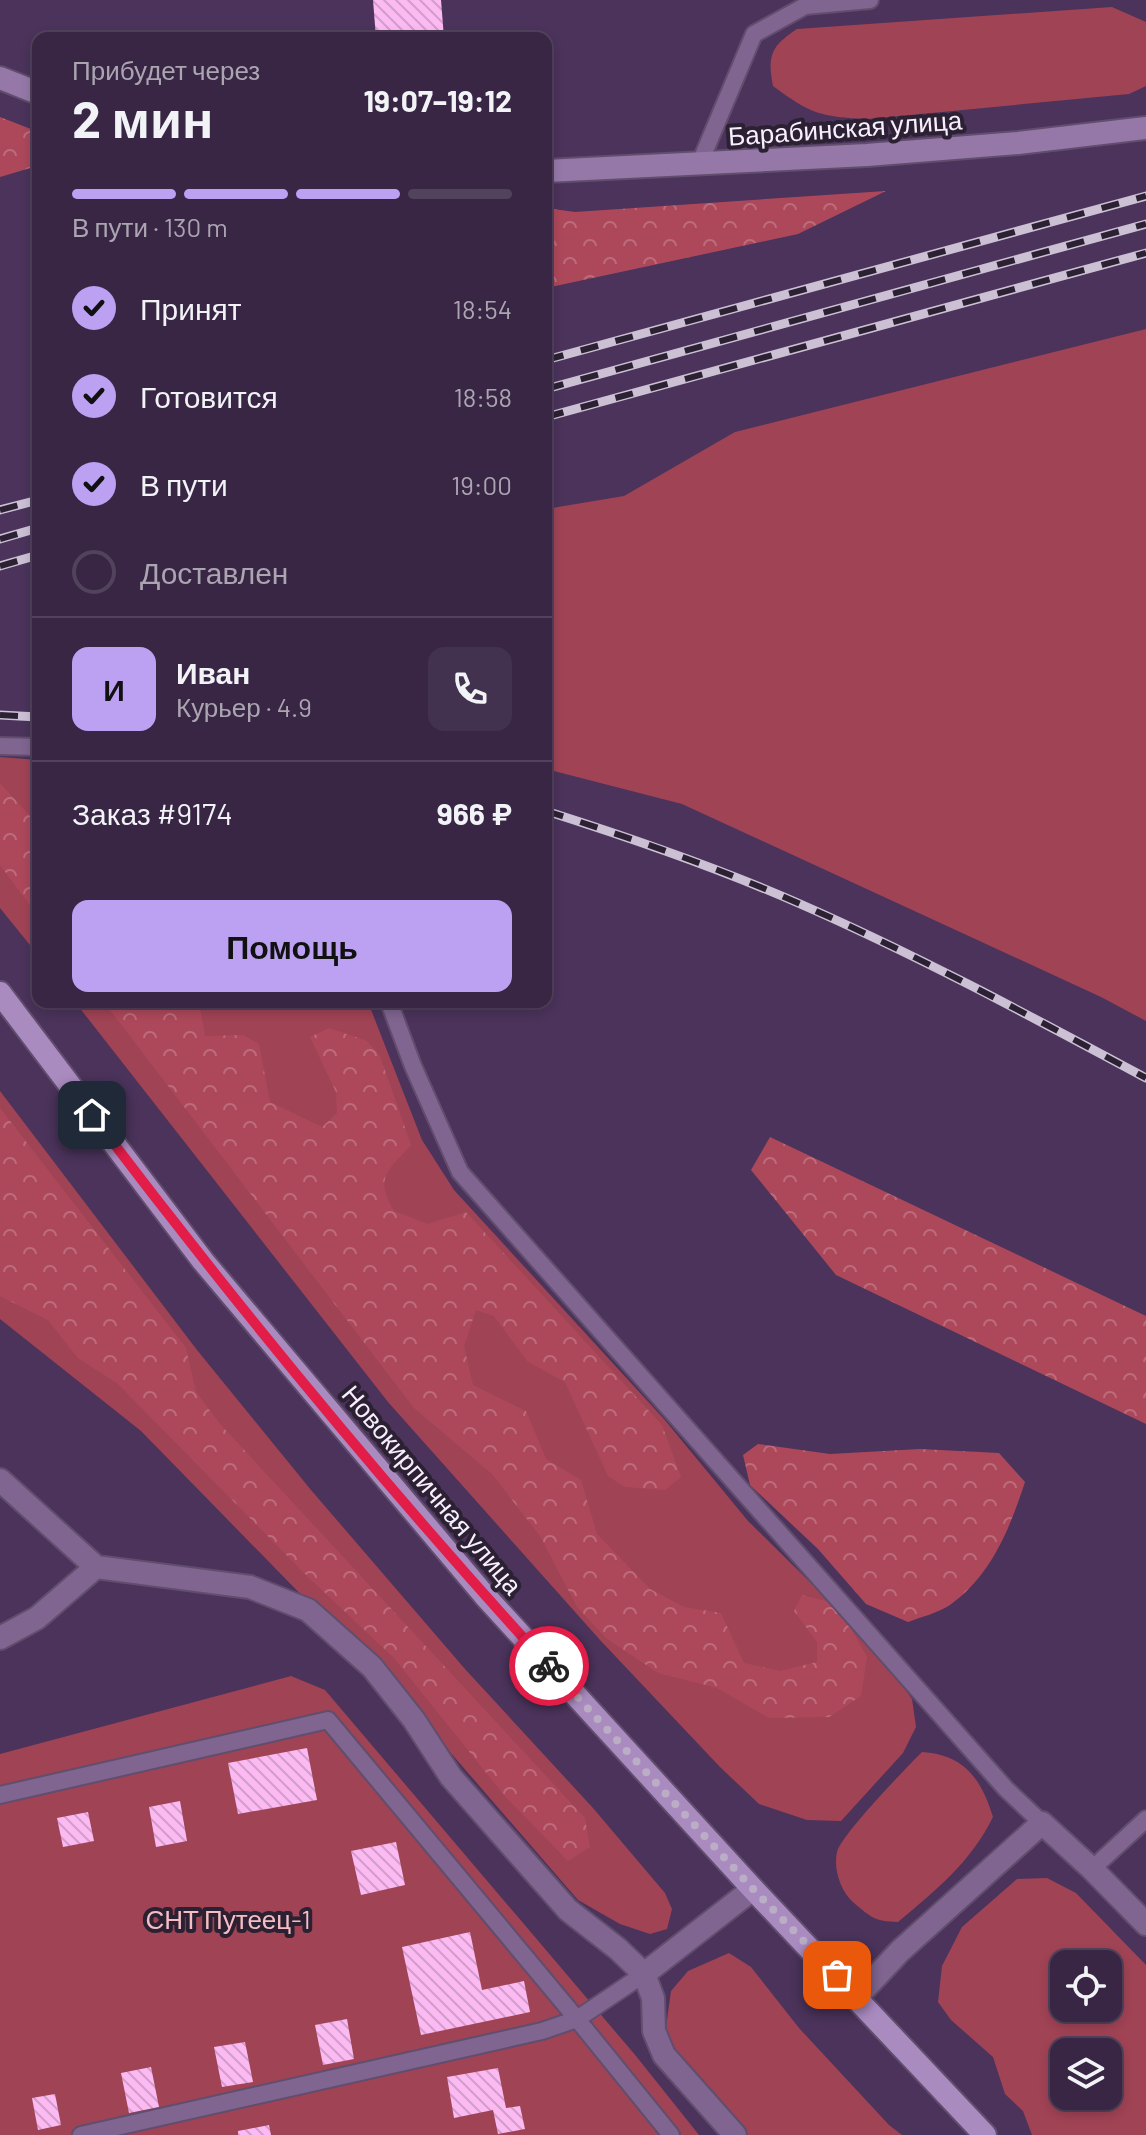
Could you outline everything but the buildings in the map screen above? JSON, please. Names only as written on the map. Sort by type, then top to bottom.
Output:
[{"type":"main road","points":[[0,78],[32,91]]},
{"type":"main road","name":"Барабинская улица","points":[[552,171],[699,165],[1018,143],[1146,128]]},
{"type":"main road","name":"Новокирпичная улица","points":[[0,993],[213,1273],[485,1596],[753,1889],[985,2135]]},
{"type":"street","points":[[0,1480],[96,1567],[250,1587],[308,1610],[372,1667],[414,1720],[451,1777],[568,1910],[644,1974],[653,1998],[654,2031],[664,2055],[735,2135]]},
{"type":"street","points":[[0,1638],[37,1618],[96,1567]]},
{"type":"street","points":[[857,1997],[900,1951],[1042,1823],[1146,1924]]},
{"type":"street","points":[[644,1974],[753,1889]]},
{"type":"lane","points":[[699,165],[754,34],[805,6],[870,0]]},
{"type":"lane","points":[[0,746],[32,747]]},
{"type":"lane","points":[[391,1008],[460,1172],[1006,1789],[1042,1823]]},
{"type":"lane","points":[[0,1795],[328,1720],[671,2135]]},
{"type":"lane","points":[[1092,1869],[1146,1819]]},
{"type":"lane","points":[[81,2135],[542,2031],[577,2019],[644,1974]]},
{"type":"green space","points":[[1112,7],[1146,22],[1146,86],[1129,94],[868,119],[817,112],[797,103],[773,86],[773,53],[781,41],[797,29]]},
{"type":"green space","points":[[0,117],[32,129],[32,167],[0,177]]},
{"type":"green space","points":[[886,191],[798,234],[552,287],[552,209],[575,212]]},
{"type":"green space","points":[[1146,329],[1146,1021],[1101,997],[682,804],[552,771],[552,508],[624,496],[735,432]]},
{"type":"green space","points":[[0,757],[32,760],[32,948],[0,908]]},
{"type":"green space","points":[[0,783],[32,818],[32,908],[0,865]]},
{"type":"green space","points":[[80,1008],[370,1008],[422,1140],[454,1190],[664,1419],[748,1521],[874,1645],[912,1699],[916,1727],[903,1753],[841,1821],[807,1820],[759,1804],[600,1640],[388,1402]]},
{"type":"green space","points":[[109,1008],[200,1008],[205,1036],[243,1035],[259,1044],[270,1102],[322,1127],[337,1113],[336,1092],[310,1037],[329,1028],[367,1041],[380,1056],[411,1145],[386,1175],[385,1190],[394,1211],[428,1224],[466,1212],[662,1425],[681,1477],[665,1490],[625,1487],[608,1476],[565,1382],[528,1362],[494,1316],[476,1310],[464,1346],[473,1385],[526,1411],[546,1459],[581,1480],[597,1534],[650,1589],[684,1607],[721,1613],[744,1663],[780,1671],[817,1662],[817,1642],[794,1611],[802,1595],[837,1604],[867,1657],[861,1696],[829,1717],[769,1718],[717,1688],[658,1673],[606,1638],[577,1607],[540,1536],[492,1474],[414,1408]]},
{"type":"green space","points":[[0,1091],[197,1350],[311,1490],[465,1669],[593,1808],[665,1893],[672,1909],[667,1929],[650,1934],[620,1924],[578,1900],[450,1752],[386,1670],[314,1608],[141,1431],[0,1319]]},
{"type":"green space","points":[[0,1108],[186,1348],[196,1392],[220,1424],[585,1818],[590,1847],[568,1861],[504,1795],[394,1658],[307,1576],[118,1384],[78,1358],[48,1320],[0,1296]]},
{"type":"green space","points":[[770,1137],[1146,1316],[1146,1424],[836,1275],[751,1170]]},
{"type":"green space","points":[[758,1444],[830,1454],[920,1449],[999,1453],[1025,1482],[997,1550],[977,1580],[950,1605],[908,1622],[866,1604],[818,1549],[750,1485],[743,1455]]},
{"type":"green space","name":"СНТ Путеец-1","points":[[291,1676],[325,1690],[636,2056],[699,2135],[0,2135],[0,1754]]},
{"type":"green space","points":[[922,1752],[949,1758],[969,1771],[983,1791],[993,1817],[974,1848],[926,1899],[898,1922],[878,1920],[845,1893],[837,1873],[837,1852],[861,1817]]},
{"type":"green space","points":[[1047,1878],[1076,1893],[1146,1965],[1146,2135],[1032,2135],[1023,2111],[1005,2094],[993,2057],[951,2020],[938,2002],[942,1966],[962,1927],[1017,1879]]},
{"type":"green space","points":[[729,1953],[751,1967],[799,2028],[889,2125],[902,2135],[744,2135],[675,2055],[666,2027],[671,1991],[688,1971]]},
{"type":"railway","points":[[552,358],[1146,196]]},
{"type":"railway","points":[[552,387],[1146,224]]},
{"type":"railway","points":[[552,415],[1146,253]]},
{"type":"railway","points":[[0,510],[32,502]]},
{"type":"railway","points":[[0,539],[32,530]]},
{"type":"railway","points":[[0,566],[32,557]]},
{"type":"railway","points":[[0,715],[32,717]]},
{"type":"railway","points":[[552,813],[736,877],[798,903],[930,965],[1146,1078]]},
{"type":"way so far","points":[[549,1666],[753,1889],[837,1975]]},
{"type":"route","points":[[92,1115],[203,1261],[485,1596],[549,1666]]}]
